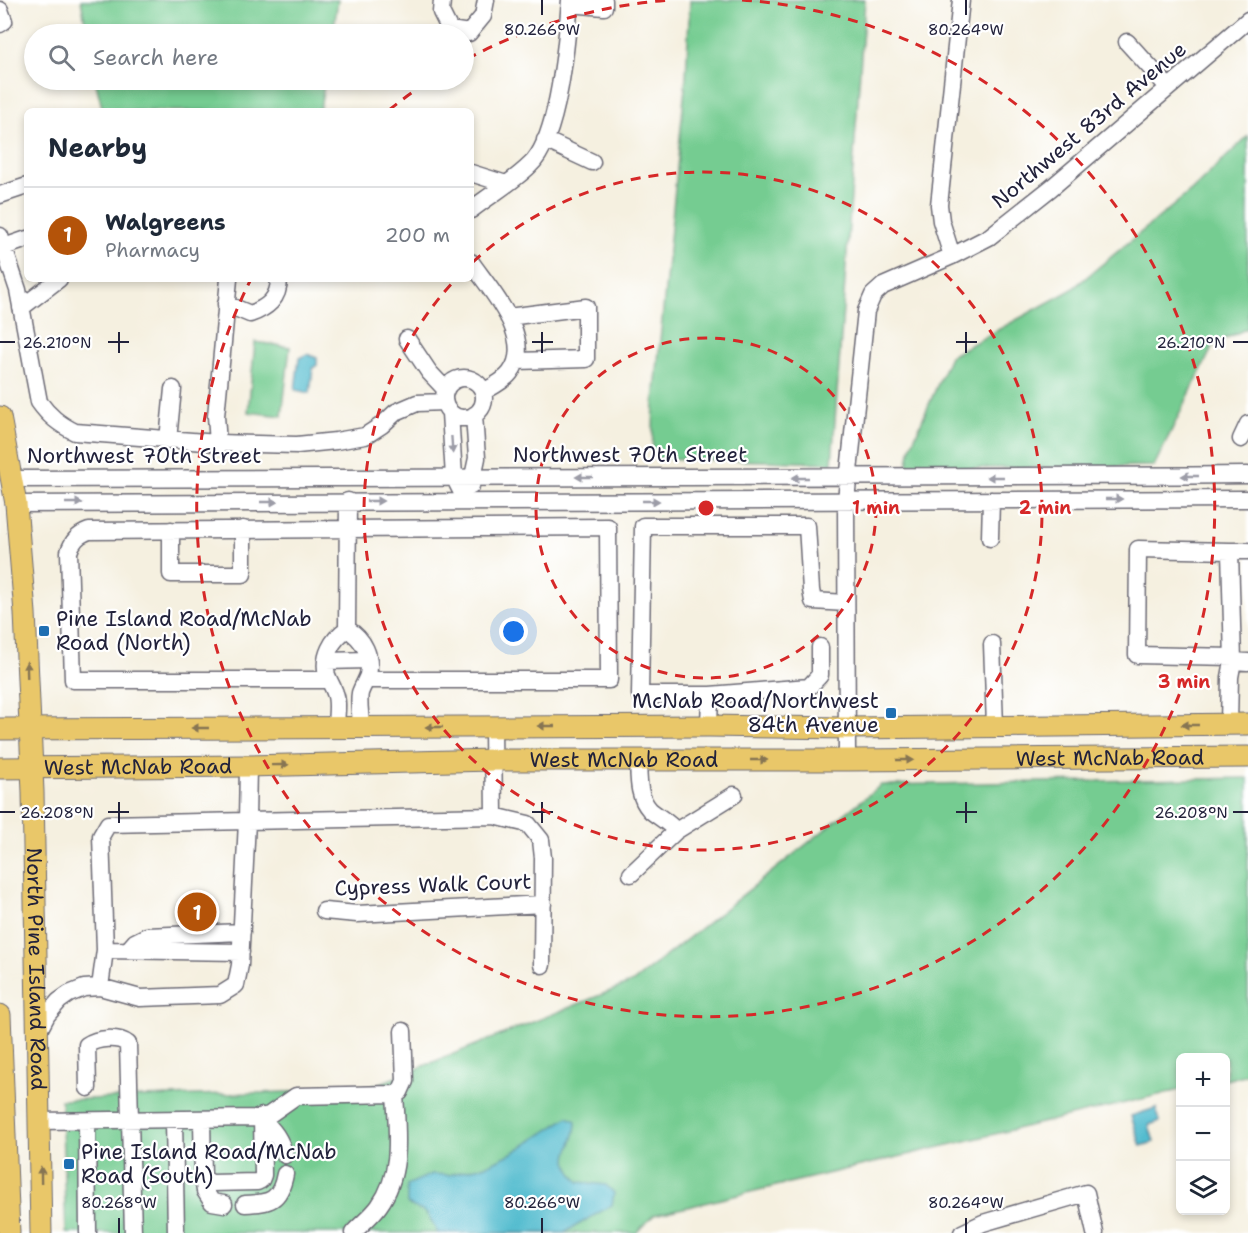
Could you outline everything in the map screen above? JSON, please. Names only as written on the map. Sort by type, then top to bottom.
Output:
[{"type":"main road","name":"North Pine Island Road","points":[[0,417],[15,504],[25,613],[32,768],[41,1233]]},
{"type":"main road","name":"West McNab Road","points":[[0,729],[493,726],[847,728],[1239,724]]},
{"type":"main road","name":"West McNab Road","points":[[0,768],[248,766],[493,760],[1248,757]]},
{"type":"main road","name":"North Pine Island Road","points":[[0,1015],[9,1233]]},
{"type":"street","points":[[442,0],[441,12],[447,24]]},
{"type":"street","points":[[474,27],[483,16],[486,0]]},
{"type":"street","points":[[474,208],[532,164],[545,140],[557,98],[567,39],[570,2],[604,7],[604,0]]},
{"type":"street","points":[[952,256],[941,221],[939,205],[961,0]]},
{"type":"street","points":[[0,10],[4,21],[0,24]]},
{"type":"street","name":"Northwest 83rd Avenue","points":[[847,760],[846,500],[866,311],[873,295],[883,286],[989,237],[1034,202],[1248,20]]},
{"type":"street","points":[[1127,42],[1168,87]]},
{"type":"street","points":[[545,140],[592,162]]},
{"type":"street","points":[[474,174],[506,183]]},
{"type":"street","points":[[0,195],[24,187]]},
{"type":"street","points":[[24,238],[2,242],[18,290],[39,402],[47,414],[75,432],[218,443],[297,445],[365,436],[396,412],[417,403],[447,401]]},
{"type":"street","points":[[474,266],[515,329],[518,343],[517,361],[509,375],[483,392]]},
{"type":"street","points":[[21,308],[55,282]]},
{"type":"street","points":[[218,443],[216,416],[229,282]]},
{"type":"street","points":[[226,304],[250,314],[266,308],[279,290],[279,282]]},
{"type":"street","points":[[508,317],[586,307],[586,359],[517,361]]},
{"type":"street","points":[[407,339],[447,401],[462,418],[474,415],[483,405],[483,392],[475,381],[455,380],[447,401],[454,477],[466,501]]},
{"type":"street","points":[[168,440],[172,389]]},
{"type":"street","points":[[466,501],[477,458],[474,415]]},
{"type":"street","name":"Northwest 70th Street","points":[[11,479],[614,477],[848,479],[1248,475]]},
{"type":"street","points":[[614,477],[614,501]]},
{"type":"street","points":[[226,502],[227,478]]},
{"type":"street","points":[[132,479],[133,503]]},
{"type":"street","points":[[15,504],[1248,499]]},
{"type":"street","points":[[990,538],[991,500]]},
{"type":"street","points":[[347,629],[348,501]]},
{"type":"street","points":[[820,647],[820,675],[809,687],[710,695],[640,695],[643,526],[807,526],[813,601],[846,603]]},
{"type":"street","points":[[329,680],[73,680],[69,552],[74,540],[90,531],[608,527],[609,680],[366,680]]},
{"type":"street","points":[[171,530],[171,574],[243,574],[243,529]]},
{"type":"street","points":[[1238,660],[1137,655],[1138,549],[1248,551]]},
{"type":"street","points":[[1230,551],[1238,660],[1230,677],[1239,724]]},
{"type":"street","points":[[347,629],[354,633],[366,647],[368,660],[366,680],[360,695],[361,727]]},
{"type":"street","points":[[336,727],[336,694],[329,680],[326,661],[337,636],[347,629]]},
{"type":"street","points":[[992,644],[995,726]]},
{"type":"street","points":[[326,661],[368,660]]},
{"type":"street","points":[[709,726],[710,695]]},
{"type":"street","points":[[493,726],[494,816]]},
{"type":"street","points":[[638,760],[640,792],[643,801],[676,831]]},
{"type":"street","points":[[38,1032],[47,1015],[59,1001],[84,988],[100,987],[140,998],[220,995],[236,985],[241,952],[248,766]]},
{"type":"street","points":[[631,874],[676,831],[734,795]]},
{"type":"street","points":[[100,987],[105,950],[101,836],[108,824],[494,816],[528,824],[541,840],[542,965]]},
{"type":"street","name":"Cypress Walk Court","points":[[324,911],[357,914],[543,904]]},
{"type":"street","points":[[128,950],[135,942],[147,936],[242,932]]},
{"type":"street","points":[[105,950],[241,952]]},
{"type":"street","points":[[40,1121],[262,1118],[280,1109],[296,1096],[395,1094],[400,1092],[405,1081],[403,1031]]},
{"type":"street","points":[[88,1088],[87,1045],[94,1040],[124,1041],[128,1044],[133,1233]]},
{"type":"street","points":[[353,1233],[378,1208],[386,1196],[397,1163],[395,1094]]},
{"type":"street","points":[[262,1118],[281,1141],[285,1155]]},
{"type":"street","points":[[203,1178],[210,1183],[261,1180],[263,1174],[262,1118]]},
{"type":"street","points":[[202,1119],[205,1191],[212,1202],[224,1204]]},
{"type":"street","points":[[174,1120],[176,1233]]},
{"type":"street","points":[[87,1121],[88,1233]]},
{"type":"street","points":[[245,1204],[265,1203],[275,1198],[282,1188],[285,1174]]},
{"type":"street","points":[[962,1233],[983,1223],[1086,1193],[1095,1233]]},
{"type":"green space","points":[[81,0],[338,0],[334,24],[85,24]]},
{"type":"green space","points":[[690,0],[865,0],[832,463],[652,458],[654,401],[686,77]]},
{"type":"green space","points":[[98,90],[323,90],[320,108],[102,108]]},
{"type":"green space","points":[[1248,136],[1248,328],[1214,344],[1154,466],[907,469],[911,446],[950,356],[1071,290],[1192,190]]},
{"type":"green space","points":[[255,342],[290,347],[282,416],[248,412]]},
{"type":"green space","points":[[1248,778],[1248,1074],[1230,1079],[1230,1053],[1176,1053],[1176,1091],[654,1215],[636,1233],[66,1233],[61,1100],[366,1089],[633,982],[881,785]]},
{"type":"water","points":[[307,354],[317,358],[317,365],[313,368],[310,393],[295,390],[299,358]]},
{"type":"water","points":[[1156,1108],[1160,1121],[1149,1125],[1154,1142],[1141,1146],[1131,1116]]},
{"type":"water","points":[[568,1117],[576,1121],[567,1158],[572,1173],[579,1182],[606,1185],[614,1193],[612,1205],[564,1233],[438,1233],[427,1213],[407,1204],[407,1185],[432,1174],[449,1175],[487,1165],[514,1152]]},
{"type":"place","name":"Pine Island Road/McNab Road (North)","points":[[44,631]]},
{"type":"place","name":"McNab Road/Northwest 84th Avenue","points":[[891,713]]},
{"type":"place","name":"Walgreens","points":[[197,912]]},
{"type":"place","name":"Pine Island Road/McNab Road (South)","points":[[69,1164]]}]
